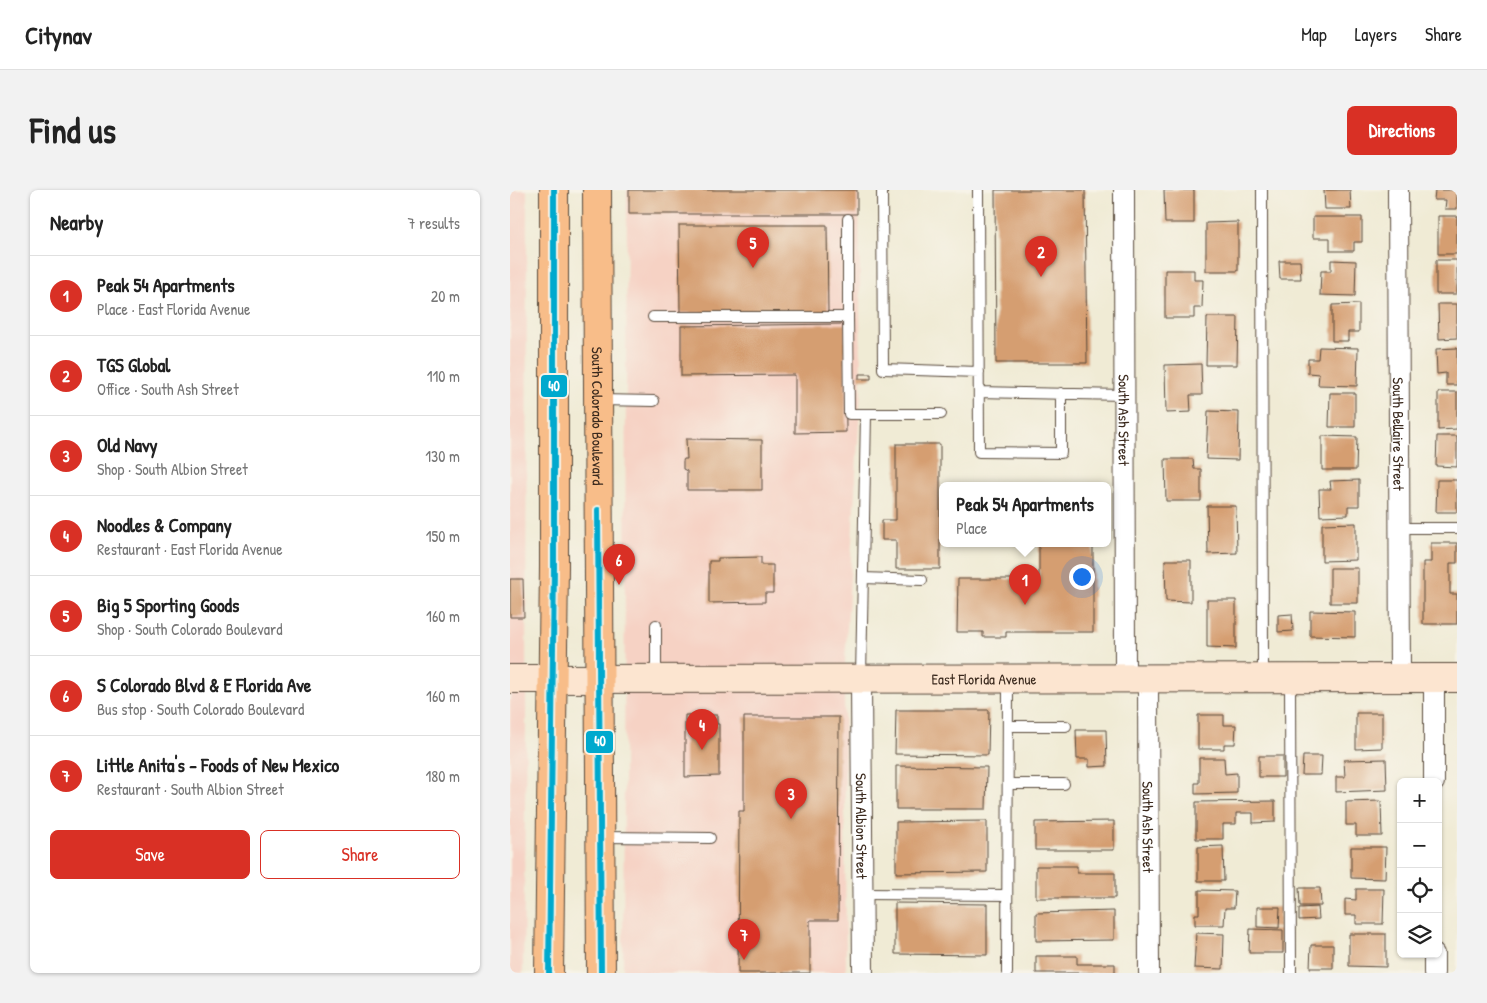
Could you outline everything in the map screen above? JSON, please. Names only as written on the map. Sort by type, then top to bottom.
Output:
[{"type":"main road","points":[[549,973],[554,566],[554,190]]},
{"type":"main road","name":"South Colorado Boulevard","points":[[597,190],[601,973]]},
{"type":"street","name":"South Ash Street","points":[[1124,190],[1124,395],[1149,973]]},
{"type":"street","name":"South Bellaire Street","points":[[1398,190],[1400,678]]},
{"type":"street","name":"East Florida Avenue","points":[[510,679],[1008,680],[1445,678]]},
{"type":"street","points":[[1434,778],[1445,678]]},
{"type":"street","name":"South Albion Street","points":[[861,680],[863,973]]},
{"type":"street","points":[[1434,958],[1434,973]]},
{"type":"lane","points":[[882,190],[883,369],[979,372]]},
{"type":"lane","points":[[978,190],[979,452],[1061,454],[1061,394]]},
{"type":"lane","points":[[1262,190],[1263,679]]},
{"type":"lane","points":[[848,220],[849,414],[941,414]]},
{"type":"lane","points":[[653,316],[848,317]]},
{"type":"lane","points":[[978,392],[1124,395]]},
{"type":"lane","points":[[598,400],[654,401]]},
{"type":"lane","points":[[861,680],[866,414]]},
{"type":"lane","points":[[1400,528],[1457,528]]},
{"type":"lane","points":[[863,578],[922,580]]},
{"type":"lane","points":[[656,625],[656,680]]},
{"type":"lane","points":[[1290,679],[1291,973]]},
{"type":"lane","points":[[1007,973],[1008,680]]},
{"type":"lane","points":[[1008,726],[1066,726]]},
{"type":"lane","points":[[1008,784],[1064,784]]},
{"type":"lane","points":[[600,837],[710,838]]},
{"type":"lane","points":[[862,894],[1007,895]]},
{"type":"shaded area","points":[[510,190],[527,190],[526,724],[523,973],[510,973]]},
{"type":"shaded area","points":[[627,190],[859,190],[861,388],[844,680],[846,973],[623,973]]},
{"type":"building","points":[[629,190],[857,190],[857,214],[629,214]]},
{"type":"building","points":[[995,190],[1085,190],[1087,363],[996,363]]},
{"type":"building","points":[[1164,190],[1194,190],[1194,223],[1165,223]]},
{"type":"building","points":[[1324,190],[1350,190],[1351,209],[1325,209]]},
{"type":"building","points":[[1435,190],[1457,190],[1457,209],[1445,209],[1446,200],[1434,200]]},
{"type":"building","points":[[1438,216],[1457,216],[1457,254],[1438,254]]},
{"type":"building","points":[[1313,217],[1362,217],[1362,242],[1354,242],[1354,251],[1330,251],[1330,238],[1313,238]]},
{"type":"building","points":[[1238,222],[1238,271],[1206,271],[1206,223]]},
{"type":"building","points":[[679,225],[827,225],[828,312],[680,313]]},
{"type":"building","points":[[1331,260],[1356,261],[1355,296],[1320,295],[1321,271],[1331,271]]},
{"type":"building","points":[[1436,260],[1457,260],[1457,294],[1436,294]]},
{"type":"building","points":[[1279,261],[1300,261],[1301,279],[1280,279]]},
{"type":"building","points":[[1165,270],[1194,270],[1194,280],[1203,280],[1202,308],[1194,308],[1194,318],[1165,318]]},
{"type":"building","points":[[1359,304],[1359,332],[1348,332],[1348,341],[1332,341],[1332,305]]},
{"type":"building","points":[[1438,304],[1457,304],[1457,338],[1439,339]]},
{"type":"building","points":[[1207,317],[1238,317],[1237,365],[1206,365]]},
{"type":"building","points":[[845,324],[846,432],[795,433],[795,375],[681,376],[681,326]]},
{"type":"building","points":[[1319,347],[1358,348],[1357,386],[1318,385],[1319,374],[1308,373],[1308,359],[1318,359]]},
{"type":"building","points":[[1457,348],[1457,385],[1446,385],[1446,373],[1437,374],[1436,349]]},
{"type":"building","points":[[1201,364],[1202,395],[1190,395],[1191,412],[1166,413],[1165,365]]},
{"type":"building","points":[[859,374],[871,374],[871,379],[859,379]]},
{"type":"building","points":[[1438,392],[1457,392],[1457,429],[1438,430]]},
{"type":"building","points":[[1330,393],[1355,393],[1355,427],[1329,427]]},
{"type":"building","points":[[1208,411],[1239,412],[1238,460],[1206,459]]},
{"type":"building","points":[[1322,436],[1357,437],[1356,470],[1322,470]]},
{"type":"building","points":[[1437,436],[1457,436],[1457,467],[1436,466]]},
{"type":"building","points":[[686,439],[762,440],[762,490],[687,490],[687,471],[683,469],[683,461],[687,459]]},
{"type":"building","points":[[896,444],[940,444],[940,569],[896,569],[896,540],[882,540],[882,520],[896,520]]},
{"type":"building","points":[[1165,459],[1193,459],[1194,469],[1201,469],[1201,501],[1166,501]]},
{"type":"building","points":[[1359,480],[1359,506],[1348,506],[1348,515],[1320,516],[1319,489],[1331,489],[1330,481]]},
{"type":"building","points":[[1437,480],[1457,480],[1457,512],[1436,512]]},
{"type":"building","points":[[1207,506],[1236,506],[1237,553],[1208,554]]},
{"type":"building","points":[[1356,523],[1356,560],[1322,561],[1322,524]]},
{"type":"building","points":[[1431,543],[1457,543],[1457,563],[1450,563],[1450,594],[1457,594],[1457,624],[1423,624],[1423,562],[1431,562]]},
{"type":"building","points":[[1039,547],[1093,547],[1093,632],[1006,632],[1006,637],[983,637],[983,632],[957,632],[958,579],[1039,579]]},
{"type":"building","points":[[761,557],[761,565],[773,565],[773,593],[765,593],[765,602],[709,603],[709,561],[718,561],[718,558]]},
{"type":"building","points":[[1165,560],[1191,560],[1191,602],[1166,601]]},
{"type":"building","points":[[1330,568],[1358,568],[1358,603],[1330,603]]},
{"type":"building","points":[[510,579],[523,579],[524,617],[510,617]]},
{"type":"building","points":[[1207,600],[1236,600],[1236,648],[1207,647]]},
{"type":"building","points":[[1310,611],[1355,612],[1355,637],[1310,636]]},
{"type":"building","points":[[1292,614],[1293,631],[1278,632],[1278,615]]},
{"type":"building","points":[[896,710],[989,710],[988,755],[895,754]]},
{"type":"building","points":[[1356,713],[1382,713],[1382,748],[1356,749]]},
{"type":"building","points":[[685,715],[717,715],[717,724],[719,724],[719,776],[685,777]]},
{"type":"building","points":[[1198,715],[1224,715],[1224,725],[1236,725],[1235,744],[1224,744],[1224,749],[1198,749]]},
{"type":"building","points":[[744,717],[839,717],[838,920],[810,920],[810,973],[738,973],[739,811],[744,811]]},
{"type":"building","points":[[1076,730],[1106,730],[1107,766],[1089,767],[1089,759],[1077,759]]},
{"type":"building","points":[[1259,756],[1283,756],[1283,777],[1259,777]]},
{"type":"building","points":[[1303,756],[1322,756],[1321,775],[1302,775]]},
{"type":"building","points":[[1199,758],[1224,758],[1225,774],[1237,773],[1237,793],[1195,794],[1195,783],[1199,783]]},
{"type":"building","points":[[1386,759],[1387,790],[1336,792],[1336,777],[1345,777],[1344,760]]},
{"type":"building","points":[[896,766],[987,767],[986,809],[896,809]]},
{"type":"building","points":[[1275,801],[1275,822],[1253,823],[1253,813],[1236,813],[1236,824],[1223,824],[1223,839],[1196,839],[1196,802]]},
{"type":"building","points":[[1381,801],[1382,836],[1356,836],[1356,825],[1346,825],[1346,802]]},
{"type":"building","points":[[987,821],[987,872],[896,873],[896,822]]},
{"type":"building","points":[[1114,821],[1114,850],[1035,850],[1035,822]]},
{"type":"building","points":[[1223,846],[1224,881],[1198,881],[1198,847]]},
{"type":"building","points":[[1351,847],[1386,847],[1385,879],[1351,878]]},
{"type":"building","points":[[1036,866],[1077,866],[1077,873],[1115,873],[1115,898],[1036,898]]},
{"type":"building","points":[[1299,888],[1320,888],[1321,906],[1300,906]]},
{"type":"building","points":[[1356,889],[1384,889],[1383,924],[1356,924],[1356,915],[1345,915],[1345,899],[1356,900]]},
{"type":"building","points":[[1199,890],[1235,891],[1234,908],[1225,908],[1224,925],[1195,925],[1195,914],[1199,914]]},
{"type":"building","points":[[895,903],[987,904],[987,955],[895,954]]},
{"type":"building","points":[[1257,907],[1280,907],[1279,928],[1257,927]]},
{"type":"building","points":[[1318,907],[1319,919],[1299,920],[1299,908]]},
{"type":"building","points":[[1114,911],[1114,940],[1036,941],[1036,913]]},
{"type":"building","points":[[1250,929],[1283,930],[1283,953],[1249,953]]},
{"type":"building","points":[[1196,933],[1224,934],[1223,969],[1194,968]]},
{"type":"building","points":[[1349,934],[1386,934],[1386,967],[1349,966]]},
{"type":"building","points":[[1311,945],[1333,945],[1333,968],[1310,968]]},
{"type":"building","points":[[1036,956],[1077,956],[1077,964],[1115,964],[1115,973],[1036,973]]},
{"type":"transit line","name":"40","points":[[549,973],[554,567],[554,190]]},
{"type":"transit line","name":"40","points":[[598,510],[601,973]]},
{"type":"place","name":"Big 5 Sporting Goods","points":[[753,268]]},
{"type":"place","name":"TGS Global","points":[[1041,277]]},
{"type":"place","name":"S Colorado Blvd & E Florida Ave","points":[[619,585]]},
{"type":"place","name":"Peak 54 Apartments","points":[[1025,605]]},
{"type":"place","name":"Noodles & Company","points":[[702,750]]},
{"type":"place","name":"Old Navy","points":[[791,819]]},
{"type":"place","name":"Little Anita's - Foods of New Mexico","points":[[744,960]]}]
